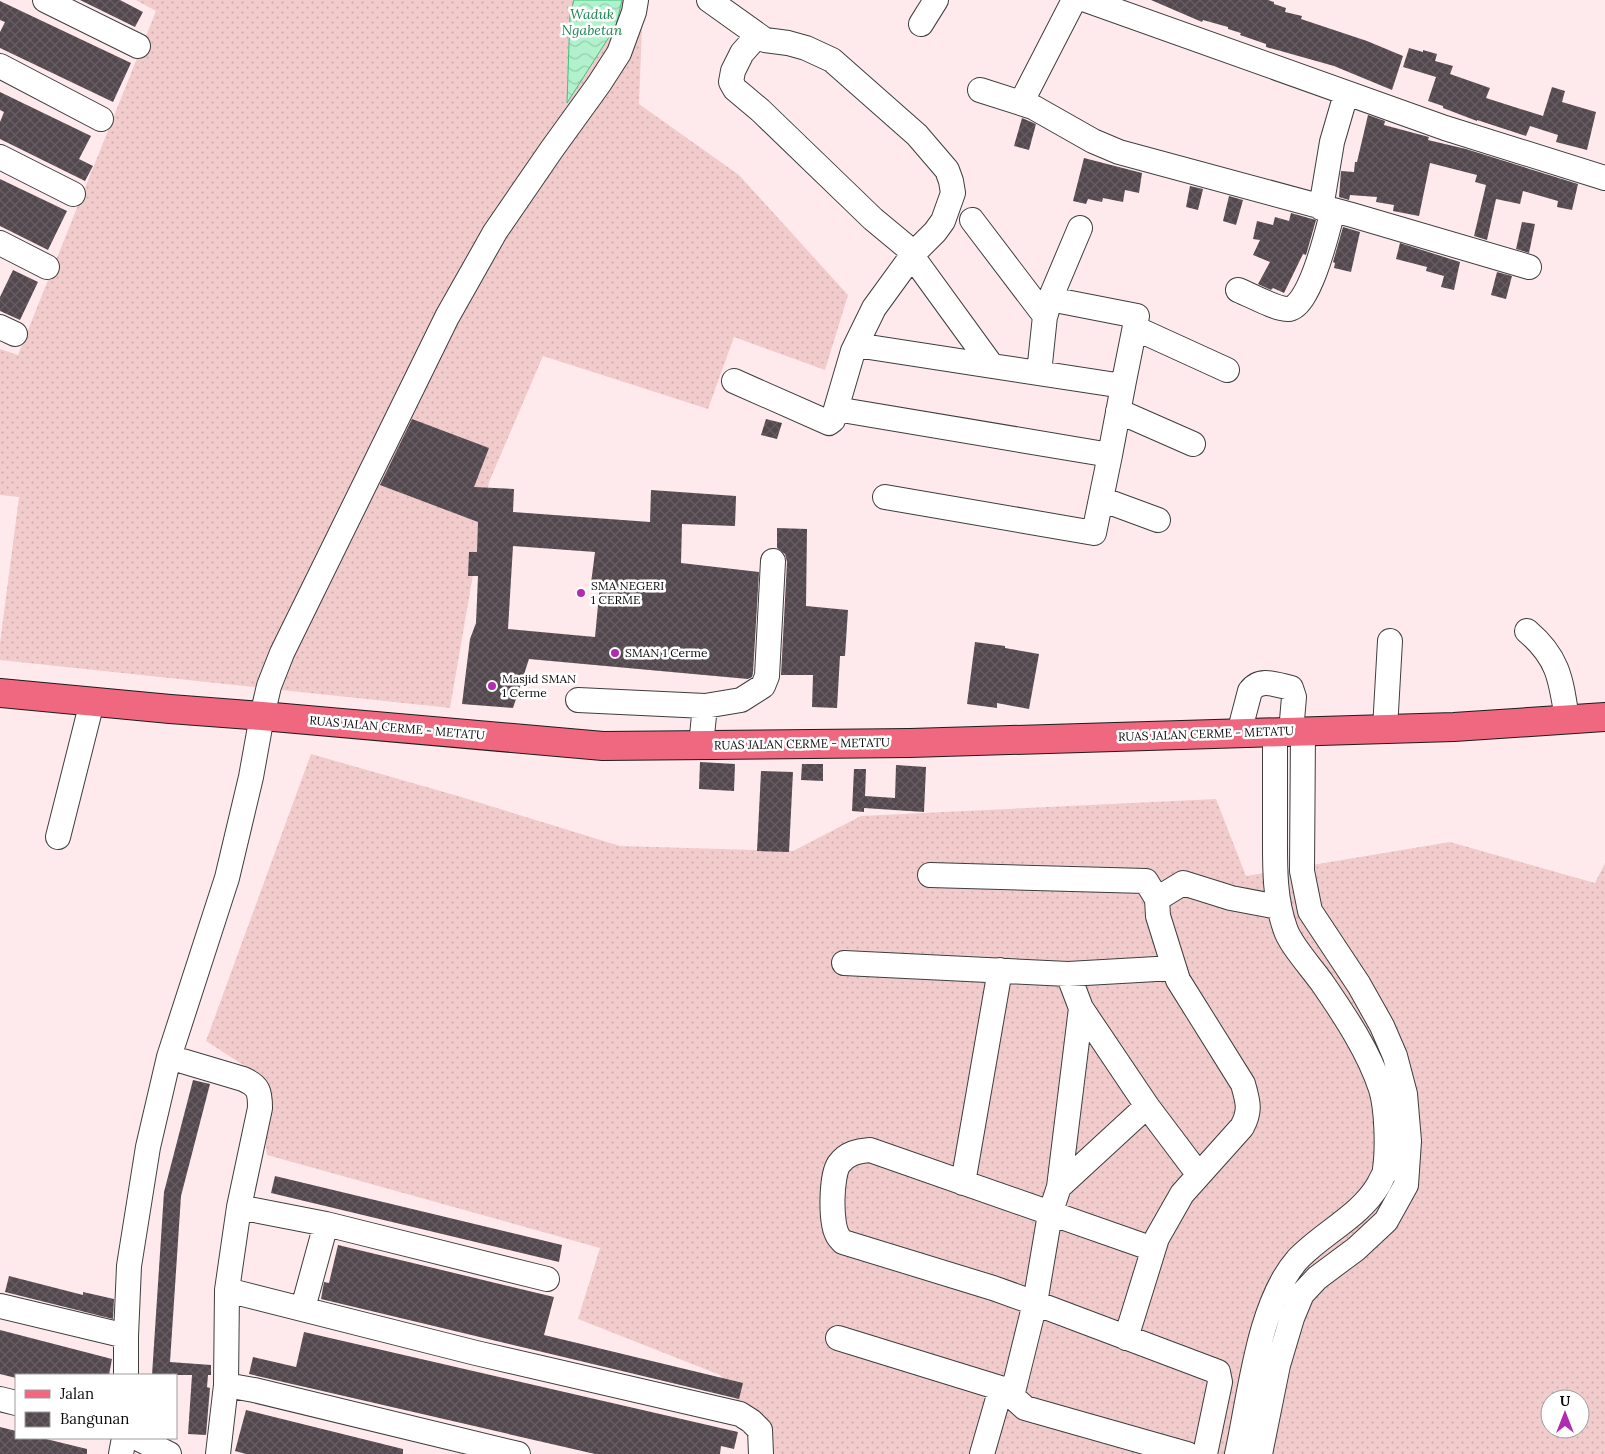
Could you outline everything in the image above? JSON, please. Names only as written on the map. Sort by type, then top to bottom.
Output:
[{"type":"main road","name":"RUAS JALAN CERME - METATU","points":[[1,697],[92,702],[603,746],[910,743],[1454,727],[1605,717]]},
{"type":"street","points":[[45,0],[138,46]]},
{"type":"street","points":[[126,1374],[126,1336],[131,1257],[148,1147],[169,1057],[227,878],[251,777],[269,686],[282,653],[447,317],[495,232],[619,53],[634,12],[636,0]]},
{"type":"street","points":[[709,0],[765,40],[806,48],[832,60],[917,135],[947,170],[953,193],[944,221],[936,232],[913,254],[874,308],[856,345],[833,420],[829,423],[734,381]]},
{"type":"street","points":[[921,24],[936,0]]},
{"type":"street","points":[[1021,103],[1074,0]]},
{"type":"street","points":[[1086,0],[1445,128],[1605,178]]},
{"type":"street","points":[[758,36],[742,53],[733,71],[731,82],[735,89],[760,110],[873,219],[913,254],[992,366]]},
{"type":"street","points":[[0,66],[101,119]]},
{"type":"street","points":[[980,90],[1033,107],[1094,141],[1119,152],[1529,267]]},
{"type":"street","points":[[1238,290],[1276,306],[1289,309],[1296,306],[1304,294],[1316,270],[1327,209],[1332,142],[1346,94]]},
{"type":"street","points":[[0,157],[73,194]]},
{"type":"street","points":[[885,497],[1094,533],[1137,316],[1048,307],[972,220]]},
{"type":"street","points":[[1039,373],[1048,307],[1080,228]]},
{"type":"street","points":[[2,250],[47,267]]},
{"type":"street","points":[[1135,328],[1227,370]]},
{"type":"street","points":[[856,345],[1122,386]]},
{"type":"street","points":[[836,409],[1110,455]]},
{"type":"street","points":[[1118,411],[1193,444]]},
{"type":"street","points":[[1101,499],[1158,520]]},
{"type":"street","points":[[578,700],[705,706],[741,700],[763,686],[767,676],[773,561]]},
{"type":"street","points":[[1527,630],[1541,642],[1554,662],[1559,675],[1567,719]]},
{"type":"street","points":[[1385,729],[1390,641]]},
{"type":"street","points":[[1237,1454],[1261,1338],[1270,1307],[1280,1285],[1297,1260],[1339,1226],[1374,1192],[1385,1172],[1387,1144],[1382,1091],[1367,1056],[1329,994],[1286,931],[1278,907],[1275,874],[1294,696],[1291,688],[1261,682],[1254,686],[1250,691],[1239,733]]},
{"type":"street","points":[[58,837],[92,702]]},
{"type":"street","points":[[701,745],[705,706]]},
{"type":"street","points":[[1260,1454],[1278,1365],[1292,1318],[1302,1294],[1316,1278],[1356,1249],[1386,1221],[1406,1185],[1409,1141],[1405,1094],[1395,1056],[1375,1013],[1310,911],[1302,871],[1290,732]]},
{"type":"street","points":[[930,875],[1146,881],[1157,899],[1158,916],[1178,980],[1243,1084],[1249,1104],[1248,1118],[1182,1194],[1157,1238],[1126,1338]]},
{"type":"street","points":[[1157,899],[1183,883],[1231,898],[1278,907]]},
{"type":"street","points":[[844,962],[1068,974],[1174,968]]},
{"type":"street","points":[[963,1183],[1000,970]]},
{"type":"street","points":[[1068,974],[1081,1008],[1147,1106],[1199,1176]]},
{"type":"street","points":[[1329,994],[1354,979]]},
{"type":"street","points":[[982,1454],[1007,1390],[1035,1303],[1050,1214],[1058,1187],[1081,1008]]},
{"type":"street","points":[[1350,1027],[1375,1013]]},
{"type":"street","points":[[169,1057],[244,1079],[253,1084],[260,1094],[260,1108],[238,1207],[227,1290],[226,1385],[218,1454]]},
{"type":"street","points":[[1058,1187],[1147,1106]]},
{"type":"street","points":[[1153,1249],[870,1150],[858,1151],[849,1155],[840,1162],[835,1172],[834,1223],[837,1236],[843,1242],[993,1288],[1218,1372],[1220,1382],[1205,1454]]},
{"type":"street","points":[[1385,1172],[1406,1185]]},
{"type":"street","points":[[238,1207],[326,1224],[547,1279]]},
{"type":"street","points":[[303,1308],[326,1224]]},
{"type":"street","points":[[227,1290],[476,1353],[740,1414],[760,1430],[761,1454]]},
{"type":"street","points":[[0,1306],[126,1336]]},
{"type":"street","points":[[838,1338],[1007,1390],[1025,1408],[1186,1454]]},
{"type":"street","points":[[226,1385],[254,1390],[518,1454]]},
{"type":"street","points":[[0,1399],[15,1403]]},
{"type":"street","points":[[121,1454],[124,1439]]},
{"type":"street","points":[[139,1439],[169,1454]]},
{"type":"shaded area","points":[[136,0],[643,0],[639,104],[739,175],[848,295],[825,370],[734,337],[708,409],[543,356],[489,482],[450,708],[0,660],[0,643],[19,497],[0,495],[0,349],[18,355],[156,11]]},
{"type":"shaded area","points":[[311,754],[458,796],[620,846],[793,851],[861,816],[1216,799],[1246,876],[1450,842],[1595,883],[1605,863],[1605,1454],[773,1454],[720,1375],[578,1319],[600,1248],[267,1155],[257,1074],[206,1041]]},
{"type":"water","name":"Waduk Ngabetan","points":[[574,0],[622,0],[616,26],[567,103],[570,15]]},
{"type":"building","points":[[80,0],[120,0],[143,12],[135,27]]},
{"type":"building","points":[[1151,0],[1268,0],[1286,8],[1285,12],[1302,16],[1301,19],[1367,41],[1403,56],[1392,90],[1334,66],[1266,47],[1266,44],[1240,35],[1241,33],[1228,29],[1228,27],[1203,20],[1202,22]]},
{"type":"building","points":[[0,1],[131,63],[113,102],[0,48],[0,32],[5,22],[0,20]]},
{"type":"building","points":[[1409,48],[1437,54],[1435,61],[1453,66],[1450,74],[1490,88],[1486,98],[1543,116],[1552,87],[1565,91],[1562,102],[1596,112],[1587,150],[1556,142],[1558,135],[1530,126],[1526,136],[1477,121],[1428,101],[1436,77],[1403,67]]},
{"type":"building","points":[[0,92],[91,136],[79,159],[93,166],[85,181],[0,139],[0,122],[4,112],[0,110]]},
{"type":"building","points":[[1368,115],[1385,121],[1384,125],[1429,137],[1428,140],[1466,149],[1578,184],[1572,210],[1557,207],[1558,201],[1523,191],[1520,204],[1496,199],[1487,240],[1474,236],[1486,185],[1475,182],[1477,175],[1430,163],[1419,216],[1393,211],[1394,205],[1376,202],[1377,197],[1350,195],[1349,200],[1339,197],[1341,171],[1354,172]]},
{"type":"building","points":[[1022,118],[1036,124],[1029,150],[1014,146]]},
{"type":"building","points":[[1084,158],[1142,173],[1139,193],[1125,190],[1123,202],[1103,198],[1102,202],[1088,199],[1086,204],[1073,201]]},
{"type":"building","points":[[0,179],[67,211],[48,250],[0,226]]},
{"type":"building","points":[[1190,186],[1203,189],[1198,210],[1186,207]]},
{"type":"building","points":[[1229,196],[1243,200],[1236,225],[1223,221]]},
{"type":"building","points":[[1291,213],[1316,220],[1306,255],[1303,254],[1284,293],[1258,284],[1270,262],[1253,255],[1260,240],[1253,239],[1257,221],[1273,225],[1275,217],[1289,221]]},
{"type":"building","points":[[1522,222],[1535,224],[1529,253],[1516,249]]},
{"type":"building","points":[[1343,227],[1360,232],[1351,272],[1334,268],[1335,263],[1333,262]]},
{"type":"building","points":[[1400,243],[1460,262],[1454,290],[1441,287],[1444,276],[1426,271],[1427,267],[1396,259]]},
{"type":"building","points":[[13,270],[38,282],[20,320],[0,311],[0,297]]},
{"type":"building","points":[[1497,272],[1512,276],[1506,299],[1491,295]]},
{"type":"building","points":[[412,419],[489,448],[474,487],[514,489],[513,512],[650,522],[651,490],[736,496],[735,526],[682,524],[681,563],[759,572],[752,677],[748,679],[529,659],[513,708],[462,704],[470,639],[476,623],[478,576],[468,576],[469,552],[477,552],[478,522],[380,485]],"holes":[[[513,546],[595,552],[591,583],[600,584],[595,637],[508,629]]]},
{"type":"building","points":[[766,419],[782,423],[777,439],[761,435]]},
{"type":"building","points":[[777,528],[807,529],[806,606],[848,610],[845,656],[840,656],[837,708],[812,707],[813,675],[781,675],[787,562],[785,554],[777,548]]},
{"type":"building","points":[[975,642],[1005,646],[1005,648],[1039,654],[1029,709],[997,703],[997,708],[967,704]]},
{"type":"building","points":[[700,762],[735,764],[734,791],[699,789]]},
{"type":"building","points":[[802,764],[823,764],[823,781],[801,780]]},
{"type":"building","points":[[896,765],[926,767],[924,812],[864,808],[864,812],[852,811],[854,769],[866,769],[865,796],[895,798]]},
{"type":"building","points":[[761,771],[793,772],[789,852],[757,851]]},
{"type":"building","points":[[193,1080],[210,1084],[181,1196],[170,1362],[211,1365],[211,1375],[208,1375],[207,1387],[210,1388],[206,1435],[188,1434],[192,1375],[152,1374],[164,1192]]},
{"type":"building","points":[[275,1176],[562,1245],[559,1262],[271,1193]]},
{"type":"building","points":[[338,1245],[554,1297],[544,1335],[743,1383],[739,1399],[321,1299],[324,1282],[329,1283]]},
{"type":"building","points":[[9,1276],[83,1295],[83,1292],[114,1299],[113,1319],[5,1292]]},
{"type":"building","points":[[0,1330],[112,1359],[109,1374],[15,1374],[15,1378],[0,1374]]},
{"type":"building","points":[[304,1332],[738,1432],[734,1449],[721,1446],[720,1454],[595,1454],[249,1374],[253,1357],[296,1367]]},
{"type":"building","points":[[246,1410],[403,1449],[403,1454],[246,1454],[235,1451]]},
{"type":"building","points":[[0,1427],[15,1431],[15,1439],[46,1439],[87,1449],[87,1454],[0,1454]]},
{"type":"place","name":"SMA NEGERI 1 CERME","points":[[581,593]]},
{"type":"place","name":"SMAN 1 Cerme","points":[[615,653]]},
{"type":"place","name":"Masjid SMAN 1 Cerme","points":[[492,686]]}]
